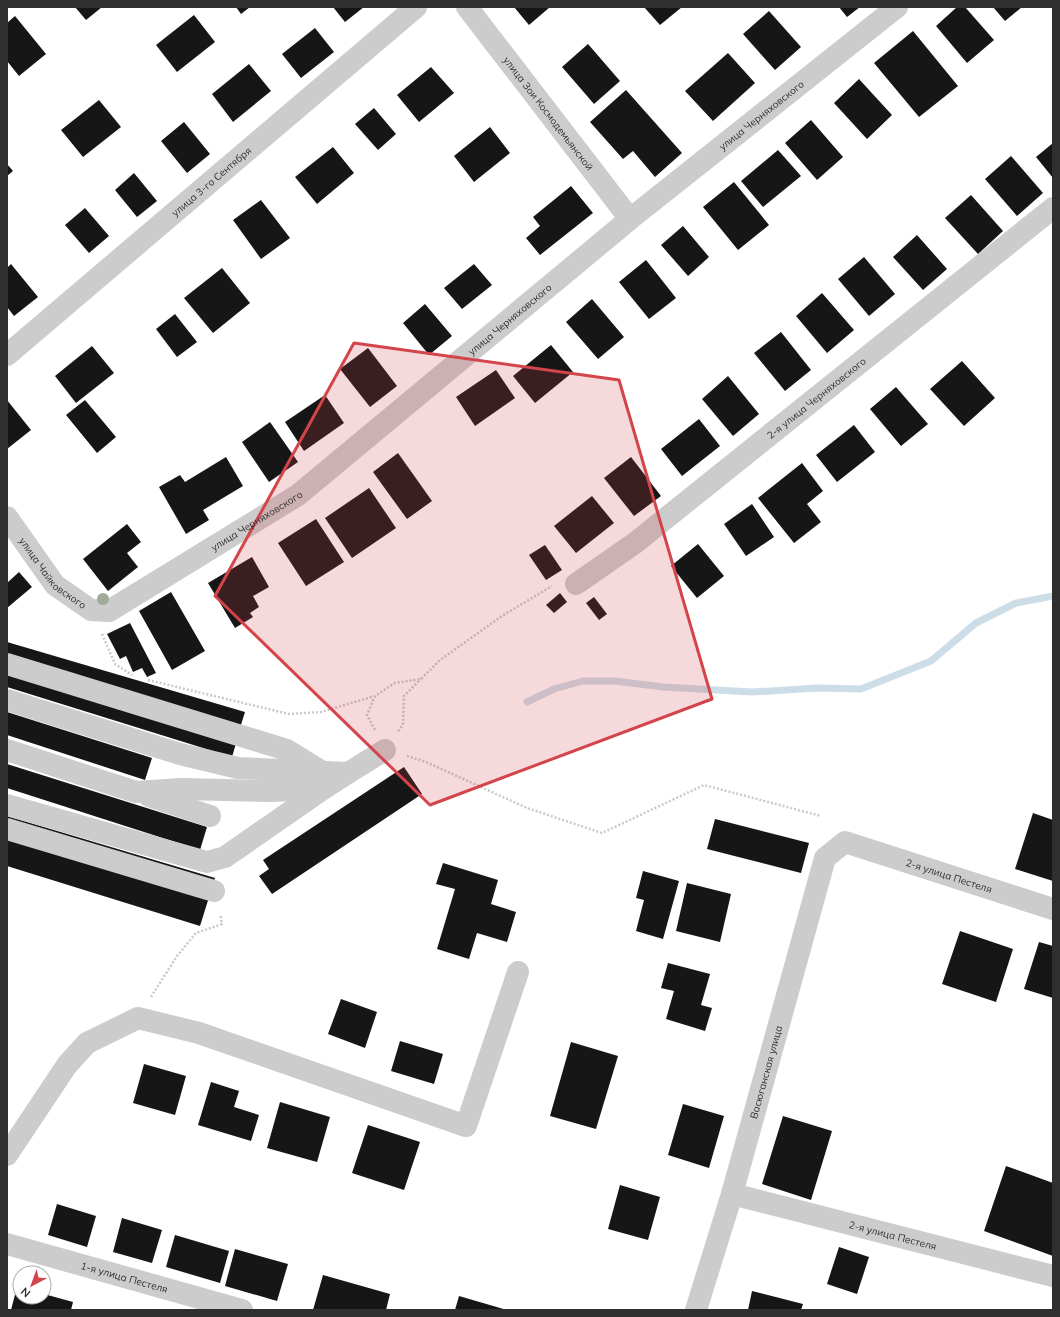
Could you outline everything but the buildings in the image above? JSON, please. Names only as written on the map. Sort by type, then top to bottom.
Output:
[{"type":"street","name":"улица 3-го Сентября","points":[[7,356],[416,7]]},
{"type":"street","name":"улица Зои Космодемьянской","points":[[467,7],[630,219]]},
{"type":"street","name":"улица Черняховского","points":[[100,610],[298,496],[630,219],[897,7]]},
{"type":"street","name":"2-я улица Черняховского","points":[[576,584],[635,543],[1053,208]]},
{"type":"street","name":"улица Чайковского","points":[[7,517],[55,585],[100,610]]},
{"type":"street","points":[[7,664],[287,750],[324,781]]},
{"type":"street","points":[[7,700],[180,754],[238,768],[324,781]]},
{"type":"street","points":[[7,750],[210,816]]},
{"type":"street","points":[[136,792],[181,789],[269,792],[324,781],[348,773],[385,750]]},
{"type":"street","points":[[7,805],[207,862],[225,857],[324,781]]},
{"type":"street","points":[[7,829],[214,891]]},
{"type":"street","name":"2-я улица Пестеля","points":[[845,842],[1053,909]]},
{"type":"street","name":"Васюганская улица","points":[[696,1310],[732,1194],[825,858],[845,842]]},
{"type":"street","points":[[7,1156],[67,1065],[87,1043],[138,1018],[199,1033],[466,1126],[518,972]]},
{"type":"street","name":"2-я улица Пестеля","points":[[732,1194],[1053,1276]]},
{"type":"street","name":"1-я улица Пестеля","points":[[7,1244],[242,1310]]},
{"type":"path","points":[[385,750],[402,725],[404,696],[440,660],[502,616],[555,584],[576,584]]},
{"type":"path","points":[[100,610],[115,664],[135,676]]},
{"type":"path","points":[[146,680],[289,714],[321,712],[375,696],[395,683],[421,679]]},
{"type":"path","points":[[375,696],[367,715],[385,750],[426,762],[527,808],[602,833],[704,785],[821,816]]},
{"type":"path","points":[[138,1018],[177,956],[196,933],[222,924],[214,891]]},
{"type":"highlighted area","points":[[354,343],[619,380],[712,699],[430,805],[215,596]]},
{"type":"waterway","points":[[527,702],[554,689],[583,681],[615,681],[663,687],[752,692],[818,688],[861,689],[931,661],[976,623],[1016,603],[1053,596]]}]
